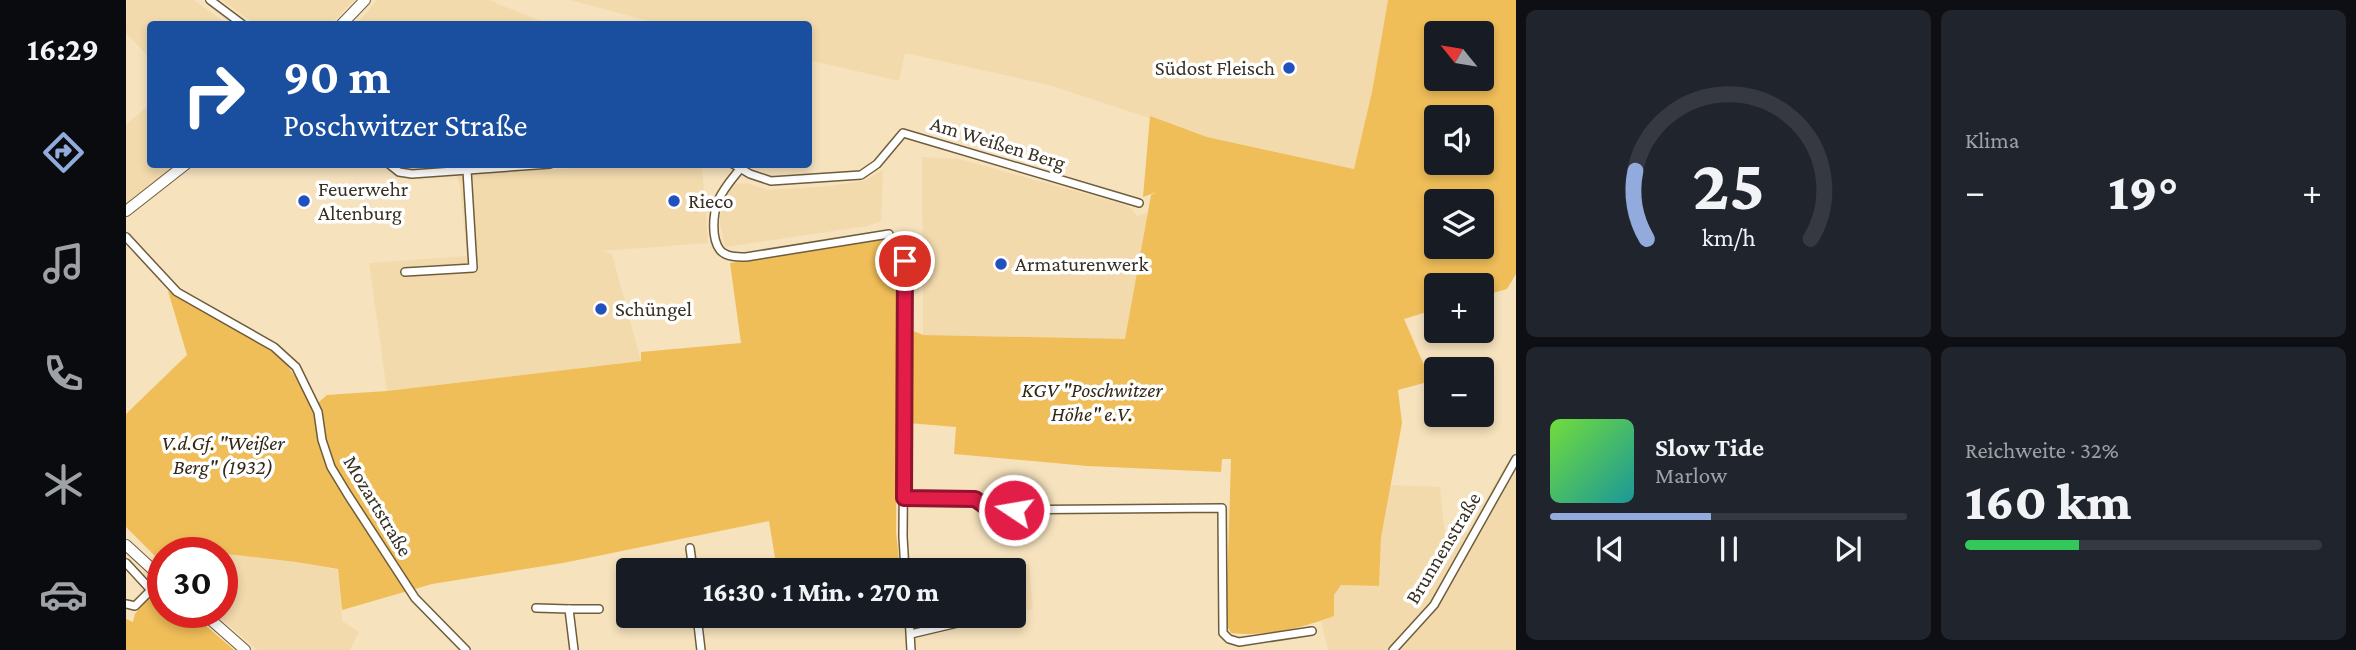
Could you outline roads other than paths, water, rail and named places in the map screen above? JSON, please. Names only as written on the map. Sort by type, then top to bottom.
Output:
[{"type":"street","points":[[210,0],[238,21]]},
{"type":"street","points":[[345,21],[365,0]]},
{"type":"street","name":"Am Weißen Berg","points":[[738,168],[771,181],[860,175],[877,164],[903,133],[1139,202]]},
{"type":"street","points":[[126,211],[181,168]]},
{"type":"street","points":[[394,168],[399,172],[412,174],[495,168]]},
{"type":"street","name":"Am Weißen Berg","points":[[736,168],[715,210],[714,231],[720,250],[726,254],[746,257],[889,234]]},
{"type":"street","points":[[405,272],[473,268],[467,170]]},
{"type":"street","name":"Mozartstraße","points":[[126,237],[177,292],[274,347],[296,368],[318,412],[322,440],[331,467],[415,598],[466,650]]},
{"type":"street","points":[[905,261],[905,558]]},
{"type":"street","name":"Brunnenstraße","points":[[1393,650],[1434,605],[1516,459]]},
{"type":"street","points":[[904,498],[975,499],[991,510],[1222,508],[1223,633],[1228,639],[1239,642],[1312,631]]},
{"type":"street","points":[[126,545],[147,564]]},
{"type":"street","points":[[690,548],[691,558]]},
{"type":"street","points":[[126,563],[151,590],[135,606],[126,604]]},
{"type":"street","points":[[536,608],[599,609]]},
{"type":"street","points":[[569,609],[574,650]]},
{"type":"street","points":[[220,628],[245,650]]},
{"type":"street","points":[[698,628],[701,650]]},
{"type":"street","points":[[910,628],[911,650]]},
{"type":"street","points":[[911,634],[938,628]]},
{"type":"place","name":"Südost Fleisch","points":[[1289,68]]},
{"type":"place","name":"Feuerwehr Altenburg","points":[[304,201]]},
{"type":"place","name":"Rieco","points":[[674,201]]},
{"type":"place","name":"Armaturenwerk","points":[[1001,264]]},
{"type":"place","name":"Schüngel","points":[[601,309]]},
{"type":"park label","name":"KGV \"Poschwitzer Höhe\" e.V.","points":[[1092,402]]},
{"type":"park label","name":"V.d.Gf. \"Weißer Berg\" (1932)","points":[[223,455]]}]
